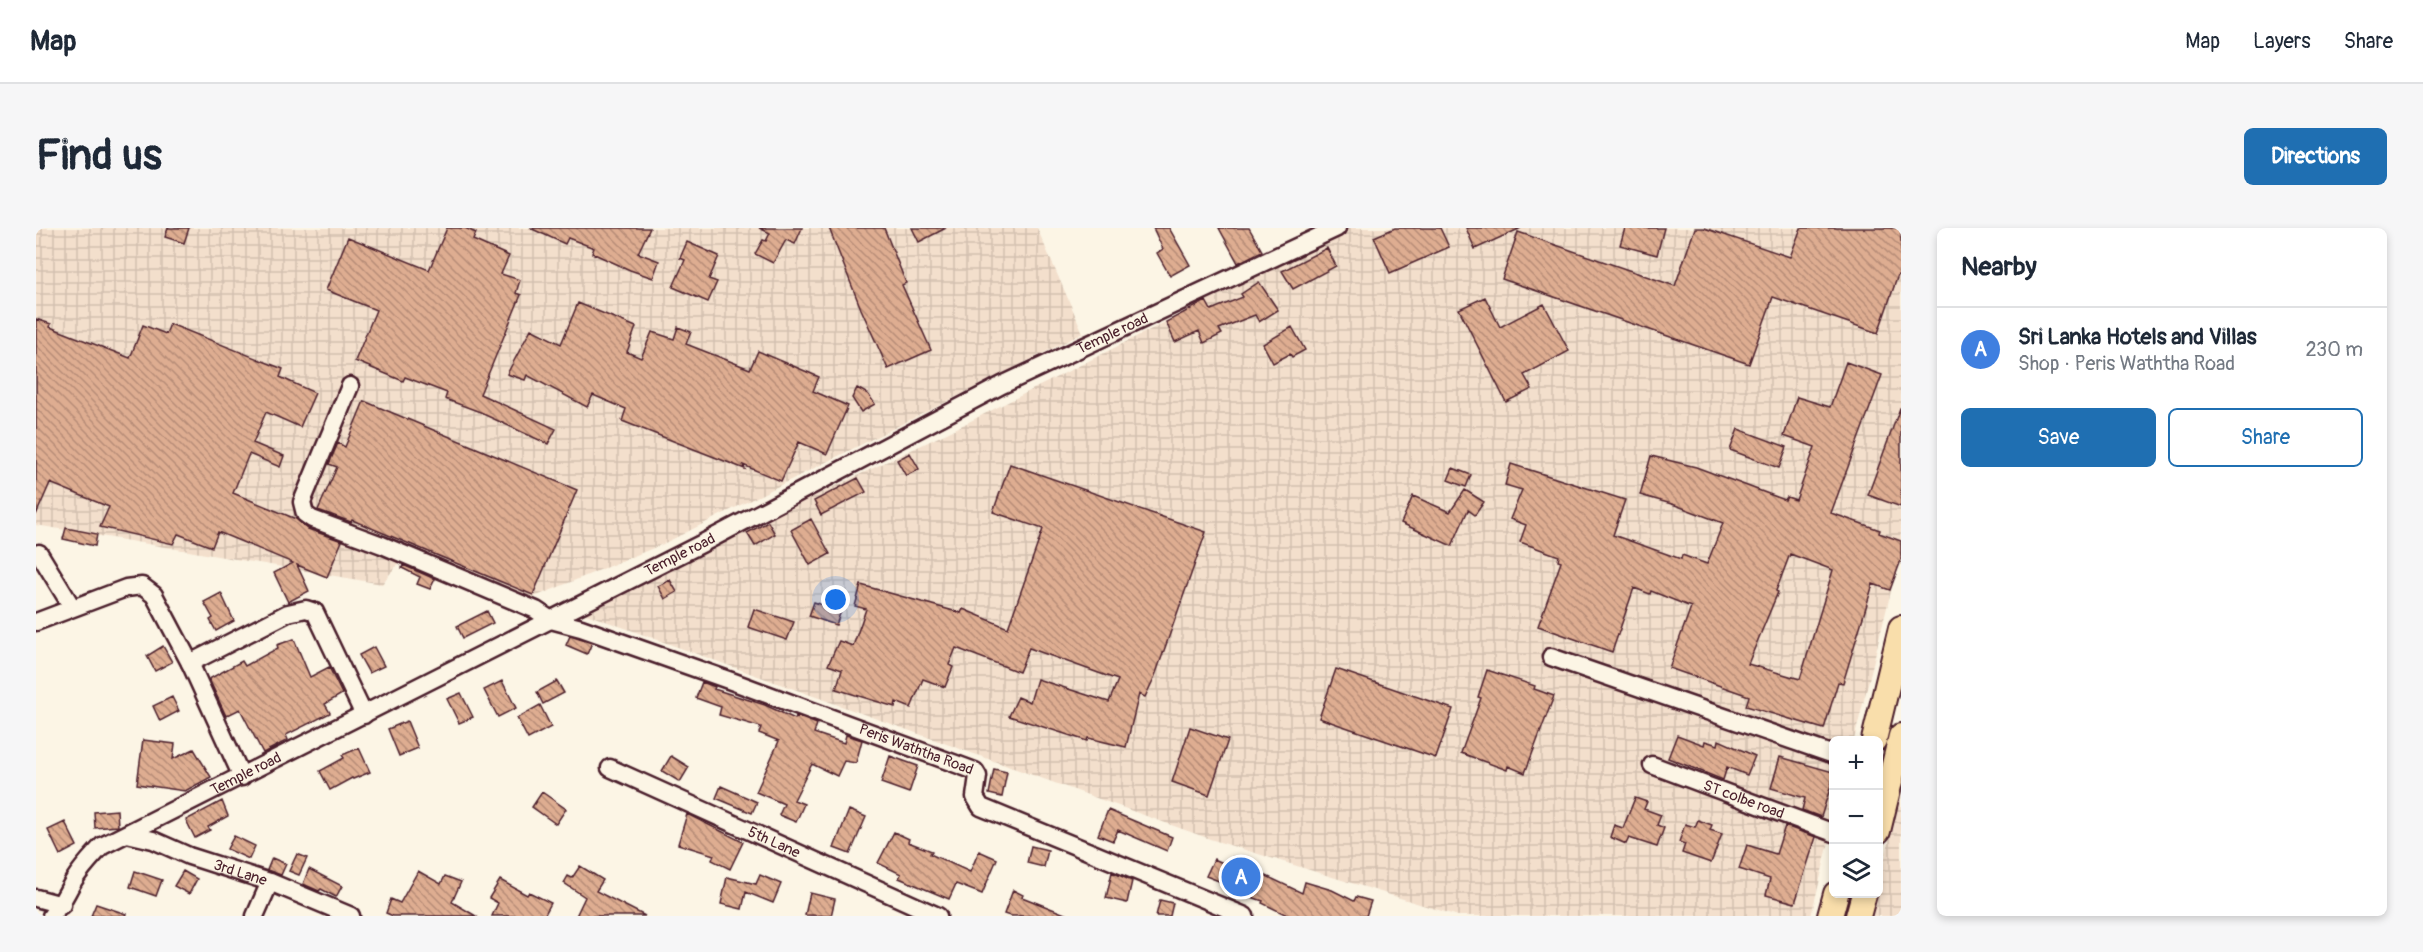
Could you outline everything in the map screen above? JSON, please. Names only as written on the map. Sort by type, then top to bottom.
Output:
[{"type":"highway","points":[[1875,736],[1901,628]]},
{"type":"highway","points":[[1883,810],[1901,736]]},
{"type":"highway","points":[[1830,916],[1835,898]]},
{"type":"highway","points":[[1858,916],[1863,898]]},
{"type":"street","name":"Temple road","points":[[56,911],[85,864],[102,846],[701,544],[1002,385],[1306,234],[1336,228]]},
{"type":"street","points":[[350,386],[302,502],[305,514],[312,519],[382,545],[536,610],[550,620]]},
{"type":"street","points":[[39,553],[72,607]]},
{"type":"street","points":[[36,622],[126,588],[142,586],[154,595],[190,663],[242,777]]},
{"type":"street","points":[[190,663],[288,613],[306,609],[315,612],[364,715]]},
{"type":"street","name":"Peris Waththa Road","points":[[550,620],[581,628],[734,682],[975,771],[978,776],[975,797],[981,807],[1245,916]]},
{"type":"street","points":[[1551,657],[1829,754]]},
{"type":"street","name":"ST colbe road","points":[[1652,765],[1829,831]]},
{"type":"street","name":"5th Lane","points":[[610,768],[938,916]]},
{"type":"street","name":"3rd Lane","points":[[126,834],[153,840],[189,856],[270,882],[351,916]]},
{"type":"street","points":[[255,916],[270,882]]},
{"type":"street","points":[[36,898],[56,911]]},
{"type":"shaded area","points":[[36,228],[1037,228],[1083,333],[663,544],[527,600],[407,552],[382,584],[36,525]]},
{"type":"shaded area","points":[[1350,228],[1901,228],[1901,551],[1855,736],[1829,736],[1829,842],[1811,916],[1458,916],[1210,839],[575,610],[949,432]]},
{"type":"shaded area","points":[[1901,790],[1901,916],[1871,916],[1875,898],[1883,898],[1883,867]]},
{"type":"building","points":[[168,228],[189,228],[184,243],[165,237]]},
{"type":"building","points":[[447,228],[465,228],[476,233],[473,240],[509,256],[501,274],[520,280],[516,293],[521,295],[480,394],[556,429],[548,444],[483,413],[445,399],[447,393],[405,377],[403,381],[355,361],[376,310],[326,290],[348,237],[429,270]]},
{"type":"building","points":[[530,228],[650,228],[638,253],[659,261],[653,278],[592,253],[594,248],[568,238],[565,244]]},
{"type":"building","points":[[759,228],[802,228],[795,244],[786,240],[773,263],[755,254],[770,233]]},
{"type":"building","points":[[829,228],[884,228],[906,283],[902,285],[931,350],[888,369]]},
{"type":"building","points":[[912,228],[946,228],[919,242]]},
{"type":"building","points":[[1153,228],[1169,228],[1190,265],[1170,276],[1157,253],[1163,249]]},
{"type":"building","points":[[1219,228],[1249,228],[1262,251],[1238,263]]},
{"type":"building","points":[[1395,228],[1440,228],[1449,247],[1390,273],[1374,237]]},
{"type":"building","points":[[1466,228],[1521,228],[1475,249]]},
{"type":"building","points":[[1625,228],[1664,228],[1657,255],[1620,245]]},
{"type":"building","points":[[1695,228],[1704,228],[1790,257],[1801,228],[1901,228],[1901,276],[1898,275],[1878,333],[1773,297],[1749,364],[1502,279],[1518,232],[1675,286]]},
{"type":"building","points":[[687,242],[719,256],[709,279],[717,282],[708,302],[673,287],[685,260],[680,258]]},
{"type":"building","points":[[1327,248],[1336,266],[1293,289],[1282,271]]},
{"type":"building","points":[[1259,282],[1278,310],[1259,322],[1255,315],[1219,329],[1222,334],[1204,343],[1199,331],[1175,342],[1166,322],[1206,301],[1211,310],[1243,297],[1241,294]]},
{"type":"building","points":[[1485,297],[1500,327],[1544,304],[1569,351],[1524,375],[1532,389],[1506,402],[1459,309]]},
{"type":"building","points":[[578,303],[636,327],[627,352],[641,358],[652,332],[674,339],[678,327],[691,332],[686,344],[750,369],[758,351],[819,377],[813,391],[848,406],[827,454],[799,442],[781,481],[622,421],[626,409],[593,395],[587,407],[527,375],[525,380],[507,374],[531,329],[561,344]]},
{"type":"building","points":[[36,319],[51,324],[50,327],[130,358],[143,325],[166,334],[170,324],[283,369],[280,377],[315,393],[300,427],[266,412],[253,443],[284,456],[280,467],[249,454],[233,493],[296,519],[308,529],[342,541],[327,577],[297,565],[309,591],[288,602],[274,573],[293,563],[218,532],[212,547],[178,534],[173,544],[100,527],[109,507],[50,483],[36,515]]},
{"type":"building","points":[[1292,327],[1305,350],[1292,357],[1290,354],[1273,363],[1263,344]]},
{"type":"building","points":[[1846,362],[1882,375],[1831,513],[1880,530],[1879,533],[1901,541],[1901,560],[1890,590],[1873,584],[1843,683],[1838,682],[1824,729],[1746,706],[1749,696],[1669,668],[1691,607],[1651,591],[1650,594],[1634,588],[1612,652],[1538,626],[1561,562],[1558,561],[1559,556],[1520,542],[1526,525],[1510,519],[1522,490],[1505,485],[1511,464],[1625,500],[1613,535],[1681,559],[1682,555],[1707,564],[1723,523],[1640,495],[1651,456],[1696,467],[1785,500],[1787,497],[1796,500],[1815,447],[1784,436],[1797,397],[1830,407]],"holes":[[[1790,554],[1833,570],[1800,679],[1748,664],[1778,592],[1776,591]]]},
{"type":"building","points":[[857,388],[868,394],[875,404],[861,412],[852,398]]},
{"type":"building","points":[[364,401],[577,490],[533,595],[352,520],[351,522],[318,510],[337,467],[329,464],[338,443],[345,447]]},
{"type":"building","points":[[1901,409],[1901,507],[1868,495]]},
{"type":"building","points":[[1738,429],[1787,447],[1779,468],[1730,450]]},
{"type":"building","points":[[910,453],[919,469],[906,476],[897,460]]},
{"type":"building","points":[[1010,464],[1206,532],[1155,676],[1145,697],[1139,694],[1126,747],[1088,738],[1087,741],[1009,716],[1018,697],[1030,702],[1037,679],[1109,702],[1118,680],[1029,648],[1019,672],[956,648],[949,665],[953,667],[945,687],[923,679],[911,708],[896,702],[895,707],[836,689],[842,670],[828,665],[839,641],[853,646],[866,609],[855,606],[861,585],[961,613],[963,609],[1008,628],[1043,529],[993,512]]},
{"type":"building","points":[[1453,468],[1471,475],[1466,487],[1448,480]]},
{"type":"building","points":[[858,478],[866,492],[821,515],[814,501]]},
{"type":"building","points":[[1465,490],[1484,502],[1475,515],[1468,510],[1452,546],[1401,523],[1413,496],[1450,512]]},
{"type":"building","points":[[811,519],[830,554],[810,565],[791,530]]},
{"type":"building","points":[[768,522],[775,534],[755,546],[747,533]]},
{"type":"building","points":[[66,528],[97,534],[95,546],[63,539]]},
{"type":"building","points":[[403,565],[435,579],[430,589],[417,584],[420,577],[402,568]]},
{"type":"building","points":[[670,580],[677,592],[665,599],[658,586]]},
{"type":"building","points":[[221,593],[234,621],[216,631],[210,620],[213,618],[204,602]]},
{"type":"building","points":[[814,602],[841,611],[836,625],[809,616]]},
{"type":"building","points":[[754,609],[794,622],[787,640],[748,627]]},
{"type":"building","points":[[487,611],[493,623],[463,638],[457,626]]},
{"type":"building","points":[[570,636],[592,643],[587,654],[566,645]]},
{"type":"building","points":[[294,639],[310,677],[329,667],[342,694],[325,704],[330,713],[286,735],[288,740],[263,753],[240,709],[226,716],[209,679],[242,661],[245,666],[278,648],[277,645]]},
{"type":"building","points":[[163,646],[172,662],[155,671],[147,656]]},
{"type":"building","points":[[374,647],[384,666],[369,673],[359,655]]},
{"type":"building","points":[[1336,669],[1453,709],[1436,758],[1319,718]]},
{"type":"building","points":[[1487,670],[1535,686],[1534,689],[1554,696],[1525,773],[1508,766],[1507,770],[1461,753],[1481,698],[1478,697]]},
{"type":"building","points":[[502,681],[516,708],[498,717],[484,690]]},
{"type":"building","points":[[557,681],[564,693],[543,704],[537,692]]},
{"type":"building","points":[[702,682],[715,687],[714,689],[765,705],[795,719],[796,716],[817,724],[814,733],[844,743],[846,735],[862,740],[856,763],[844,761],[837,776],[812,764],[794,800],[804,804],[796,822],[779,815],[784,804],[756,792],[779,741],[759,733],[761,727],[719,715],[721,707],[696,698]]},
{"type":"building","points":[[461,693],[473,717],[459,723],[447,699]]},
{"type":"building","points":[[172,697],[179,711],[160,721],[153,706]]},
{"type":"building","points":[[540,705],[551,727],[528,739],[517,718]]},
{"type":"building","points":[[407,721],[418,748],[399,756],[388,729]]},
{"type":"building","points":[[1190,727],[1228,740],[1209,795],[1172,782]]},
{"type":"building","points":[[1677,735],[1704,745],[1705,741],[1718,745],[1719,740],[1755,756],[1747,775],[1727,767],[1723,780],[1668,758]]},
{"type":"building","points":[[143,740],[175,744],[173,759],[194,749],[211,777],[185,791],[137,784]]},
{"type":"building","points":[[359,748],[370,772],[352,778],[330,790],[320,771],[344,758],[342,755]]},
{"type":"building","points":[[671,756],[689,767],[680,782],[662,771]]},
{"type":"building","points":[[890,756],[918,766],[909,793],[881,783]]},
{"type":"building","points":[[1780,757],[1829,771],[1829,792],[1821,817],[1802,810],[1805,798],[1771,788]]},
{"type":"building","points":[[994,769],[1007,772],[1002,797],[989,794]]},
{"type":"building","points":[[721,786],[757,802],[752,813],[716,798]]},
{"type":"building","points":[[542,792],[566,809],[556,824],[532,807]]},
{"type":"building","points":[[1635,798],[1647,802],[1644,809],[1661,815],[1657,825],[1664,828],[1657,847],[1629,838],[1626,844],[1610,837],[1614,825],[1623,828]]},
{"type":"building","points":[[222,801],[228,816],[208,827],[210,830],[195,838],[186,820]]},
{"type":"building","points":[[117,810],[118,826],[95,828],[94,812]]},
{"type":"building","points":[[849,810],[866,817],[850,854],[834,848]]},
{"type":"building","points":[[1108,810],[1172,837],[1167,851],[1118,830],[1113,841],[1098,835]]},
{"type":"building","points":[[687,814],[743,842],[730,869],[712,860],[714,855],[678,844]]},
{"type":"building","points":[[1698,820],[1712,825],[1710,830],[1722,834],[1711,863],[1682,853],[1685,844],[1679,842],[1685,824],[1695,827]]},
{"type":"building","points":[[65,822],[77,846],[60,855],[48,830]]},
{"type":"building","points":[[1785,826],[1816,837],[1795,903],[1766,895],[1770,879],[1739,869],[1747,845],[1776,854]]},
{"type":"building","points":[[894,832],[909,839],[908,842],[932,851],[930,854],[970,872],[979,851],[997,859],[982,894],[956,884],[949,899],[899,878],[901,874],[878,863]]},
{"type":"building","points":[[234,836],[255,846],[249,859],[227,849]]},
{"type":"building","points":[[1031,846],[1048,850],[1044,867],[1027,863]]},
{"type":"building","points":[[297,854],[307,858],[299,875],[289,871]]},
{"type":"building","points":[[1233,857],[1257,866],[1256,871],[1302,893],[1305,882],[1332,890],[1354,901],[1356,897],[1371,901],[1366,916],[1289,916],[1262,903],[1263,901],[1222,887],[1224,883],[1206,876],[1214,859],[1230,866]]},
{"type":"building","points":[[272,858],[286,864],[281,875],[267,870]]},
{"type":"building","points":[[580,866],[603,880],[596,891],[645,916],[576,916],[585,897],[564,883],[568,876],[572,878]]},
{"type":"building","points":[[309,869],[342,886],[336,897],[321,889],[319,891],[303,884]]},
{"type":"building","points":[[135,871],[162,880],[156,896],[130,887]]},
{"type":"building","points":[[183,871],[197,879],[189,894],[174,886]]},
{"type":"building","points":[[418,871],[441,884],[445,876],[461,882],[452,902],[476,916],[393,916],[386,913],[391,899],[400,903]]},
{"type":"building","points":[[1112,872],[1132,881],[1127,903],[1106,898]]},
{"type":"building","points":[[760,875],[781,884],[773,903],[746,892],[742,909],[721,904],[727,877],[756,884]]},
{"type":"building","points":[[500,880],[527,895],[529,892],[551,903],[544,916],[492,916],[498,903],[489,898]]},
{"type":"building","points":[[1013,890],[1023,895],[1022,897],[1070,916],[1010,916],[1004,914]]},
{"type":"building","points":[[810,893],[835,899],[831,916],[805,915]]},
{"type":"building","points":[[1160,900],[1173,903],[1170,916],[1156,916]]},
{"type":"building","points":[[96,904],[126,914],[125,916],[91,916]]},
{"type":"place","name":"Sri Lanka Hotels and Villas","points":[[1241,877]]}]
